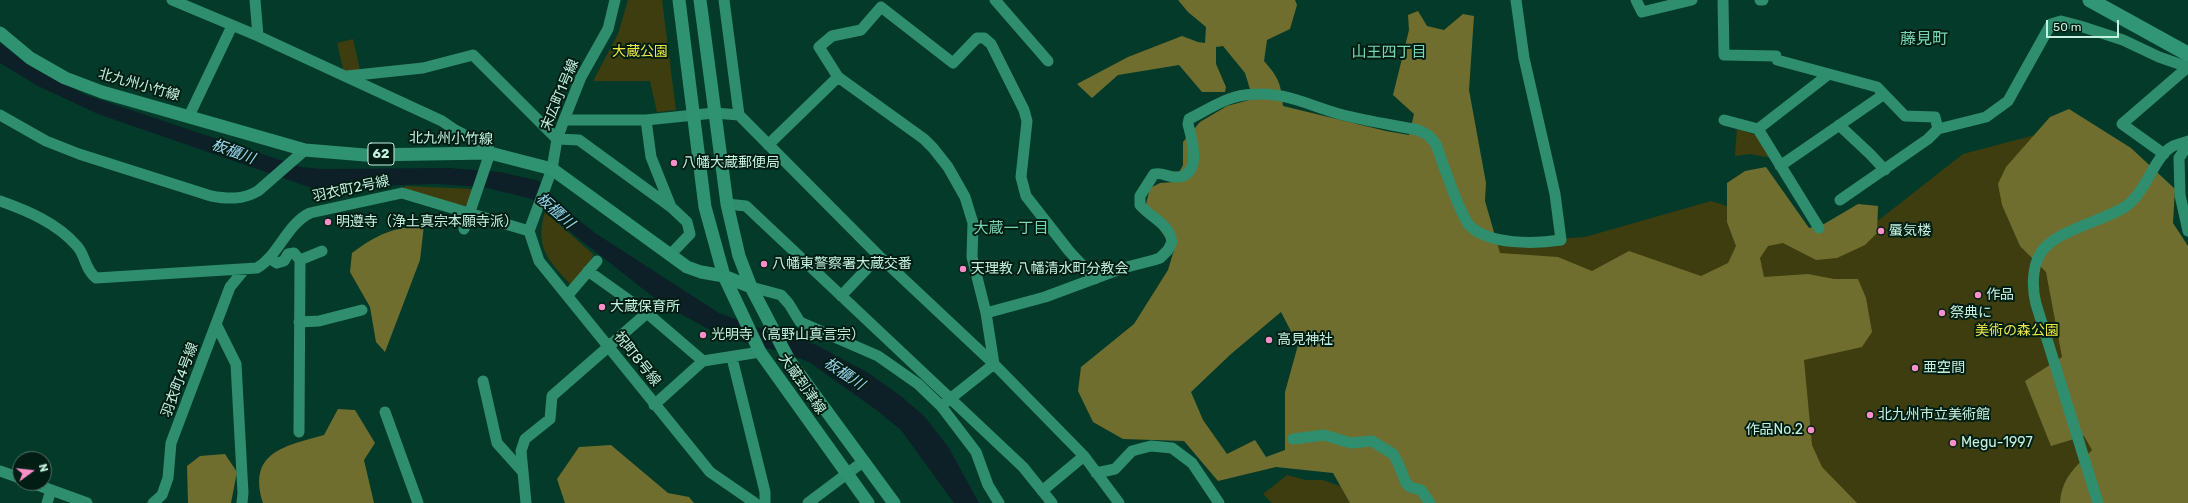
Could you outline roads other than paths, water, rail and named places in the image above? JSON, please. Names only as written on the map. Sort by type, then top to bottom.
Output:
[{"type":"highway","points":[[2090,0],[2188,54]]},
{"type":"highway","points":[[2110,0],[2188,42]]},
{"type":"main road","points":[[679,0],[705,207],[724,276]]},
{"type":"main road","points":[[700,0],[727,204],[739,256],[751,287]]},
{"type":"main road","name":"北九州小竹線","points":[[0,33],[30,58],[65,78],[102,92],[305,150],[365,155],[488,158],[552,169],[687,267],[701,272],[724,276],[751,287]]},
{"type":"main road","name":"大蔵到津線","points":[[724,276],[760,352],[868,503]]},
{"type":"main road","name":"大蔵到津線","points":[[751,287],[789,360],[894,503]]},
{"type":"street","points":[[172,0],[258,36],[442,120],[455,130],[488,147],[488,158],[464,230]]},
{"type":"street","points":[[255,0],[258,36]]},
{"type":"street","name":"末広町1号線","points":[[529,231],[552,169],[557,139],[564,120],[581,76],[608,29],[616,0]]},
{"type":"street","points":[[724,0],[739,115],[879,256],[994,364],[1084,456],[1119,503]]},
{"type":"street","points":[[995,0],[1048,61]]},
{"type":"street","points":[[986,313],[1045,298],[1123,268],[1160,258],[1168,250],[1172,242],[1171,234],[1166,227],[1147,213],[1140,205],[1140,196],[1154,174],[1161,173],[1176,177],[1184,174],[1192,166],[1194,158],[1188,124],[1189,119],[1224,101],[1244,95],[1275,94],[1295,98],[1345,115],[1418,130],[1428,136],[1436,144],[1469,225],[1491,238],[1535,244],[1561,240],[1555,194],[1524,58],[1516,0]]},
{"type":"street","points":[[1636,0],[1642,12],[1692,0]]},
{"type":"street","points":[[1723,0],[1724,55],[1776,56],[1777,60],[1876,87],[1905,116],[1935,118],[1938,129]]},
{"type":"street","points":[[994,364],[986,313],[972,257],[973,224],[965,197],[948,167],[924,139],[838,77],[819,47],[832,36],[861,30],[881,7],[953,63],[977,38],[984,38],[991,44],[1024,110],[1027,121],[1021,177],[1026,196],[1069,251],[1095,279]]},
{"type":"street","points":[[1840,200],[1928,139],[1938,129],[1986,117],[2008,101],[2050,24],[2061,21],[2122,40],[2159,57],[2188,67],[2122,124],[2164,154]]},
{"type":"street","points":[[189,116],[232,26]]},
{"type":"street","points":[[347,76],[423,68],[473,55],[557,139],[579,140],[671,207],[687,222],[690,234],[670,255]]},
{"type":"street","points":[[1758,129],[1829,74]]},
{"type":"street","points":[[768,145],[838,77]]},
{"type":"street","points":[[1780,166],[1883,95]]},
{"type":"street","points":[[564,120],[646,120],[714,113],[739,115]]},
{"type":"street","points":[[0,115],[46,141],[79,154],[211,196],[232,199],[249,196],[258,191],[305,150]]},
{"type":"street","points":[[646,120],[651,157],[671,207]]},
{"type":"street","points":[[1724,120],[1758,129],[1819,228]]},
{"type":"street","points":[[1839,125],[1885,170]]},
{"type":"street","points":[[2098,503],[2033,293],[2036,267],[2040,253],[2058,238],[2084,224],[2109,216],[2134,200],[2142,191],[2164,154],[2173,146],[2188,142]]},
{"type":"street","points":[[2188,145],[2179,158],[2180,194],[2188,231]]},
{"type":"street","name":"羽衣町2号線","points":[[0,201],[52,224],[79,248],[88,271],[96,278],[140,274],[244,270],[257,268],[265,263],[300,218],[310,213],[402,193],[529,231]]},
{"type":"street","points":[[727,204],[746,206],[1023,467],[1052,503]]},
{"type":"street","name":"祝町8号線","points":[[529,231],[539,261],[710,472],[755,503]]},
{"type":"street","points":[[300,260],[322,251]]},
{"type":"street","points":[[269,258],[277,263],[284,261],[288,254],[294,253],[300,260],[299,432]]},
{"type":"street","points":[[841,296],[879,256]]},
{"type":"street","points":[[568,295],[597,261]]},
{"type":"street","name":"羽衣町4号線","points":[[153,503],[162,495],[168,478],[171,443],[217,326],[230,287],[244,270]]},
{"type":"street","points":[[588,271],[647,313],[703,361]]},
{"type":"street","points":[[751,287],[781,295],[789,304],[800,322],[878,356],[918,384],[941,406],[976,452],[988,485],[999,503]]},
{"type":"street","points":[[299,322],[319,321],[362,310]]},
{"type":"street","points":[[526,503],[521,451],[525,439],[550,419],[552,396],[647,313]]},
{"type":"street","points":[[217,326],[236,364],[244,493],[242,503]]},
{"type":"street","points":[[654,404],[703,361],[732,358],[760,352]]},
{"type":"street","points":[[732,358],[765,492],[765,503]]},
{"type":"street","points":[[941,406],[994,364]]},
{"type":"street","points":[[484,381],[497,443],[523,472]]},
{"type":"street","points":[[385,412],[418,503]]},
{"type":"street","points":[[1293,440],[1324,435],[1351,443],[1366,441],[1379,444],[1392,454],[1398,463],[1406,484],[1410,487],[1421,490],[1430,503]]},
{"type":"street","points":[[1096,473],[1115,469],[1132,452],[1143,448],[1151,446],[1172,448],[1192,463],[1219,503]]},
{"type":"street","points":[[1042,491],[1084,456]]},
{"type":"street","points":[[808,503],[864,461]]},
{"type":"street","points":[[0,471],[12,475]]},
{"type":"street","points":[[52,490],[87,503]]},
{"type":"street","points":[[47,503],[51,491]]},
{"type":"water","name":"板櫃川","points":[[0,43],[32,67],[86,95],[301,167],[322,169],[449,168],[500,172],[539,181],[564,208],[595,233],[719,313],[771,332],[814,344],[867,372],[902,397],[924,416],[949,448],[979,503],[954,503],[901,430],[875,409],[809,362],[782,352],[723,337],[661,303],[545,212],[532,199],[483,187],[435,184],[312,188],[98,114],[38,86],[0,63]]},
{"type":"place","name":"八幡大蔵郵便局","points":[[674,163]]},
{"type":"place","name":"明遵寺（浄土真宗本願寺派）","points":[[328,222]]},
{"type":"place","name":"蜃気楼","points":[[1881,231]]},
{"type":"place","name":"八幡東警察署大蔵交番","points":[[764,264]]},
{"type":"place","name":"天理教 八幡清水町分教会","points":[[963,269]]},
{"type":"place","name":"作品","points":[[1978,295]]},
{"type":"place","name":"大蔵保育所","points":[[602,307]]},
{"type":"place","name":"祭典に","points":[[1942,313]]},
{"type":"place","name":"光明寺（高野山真言宗）","points":[[703,335]]},
{"type":"place","name":"高見神社","points":[[1269,340]]},
{"type":"place","name":"亜空間","points":[[1915,368]]},
{"type":"place","name":"北九州市立美術館","points":[[1870,415]]},
{"type":"place","name":"作品No.2","points":[[1811,430]]},
{"type":"place","name":"Megu-1997","points":[[1953,443]]},
{"type":"district","name":"藤見町","points":[[1924,39]]},
{"type":"district","name":"山王四丁目","points":[[1389,53]]},
{"type":"district","name":"大蔵一丁目","points":[[1011,229]]},
{"type":"park label","name":"大蔵公園","points":[[640,52]]},
{"type":"park label","name":"美術の森公園","points":[[2017,331]]}]
